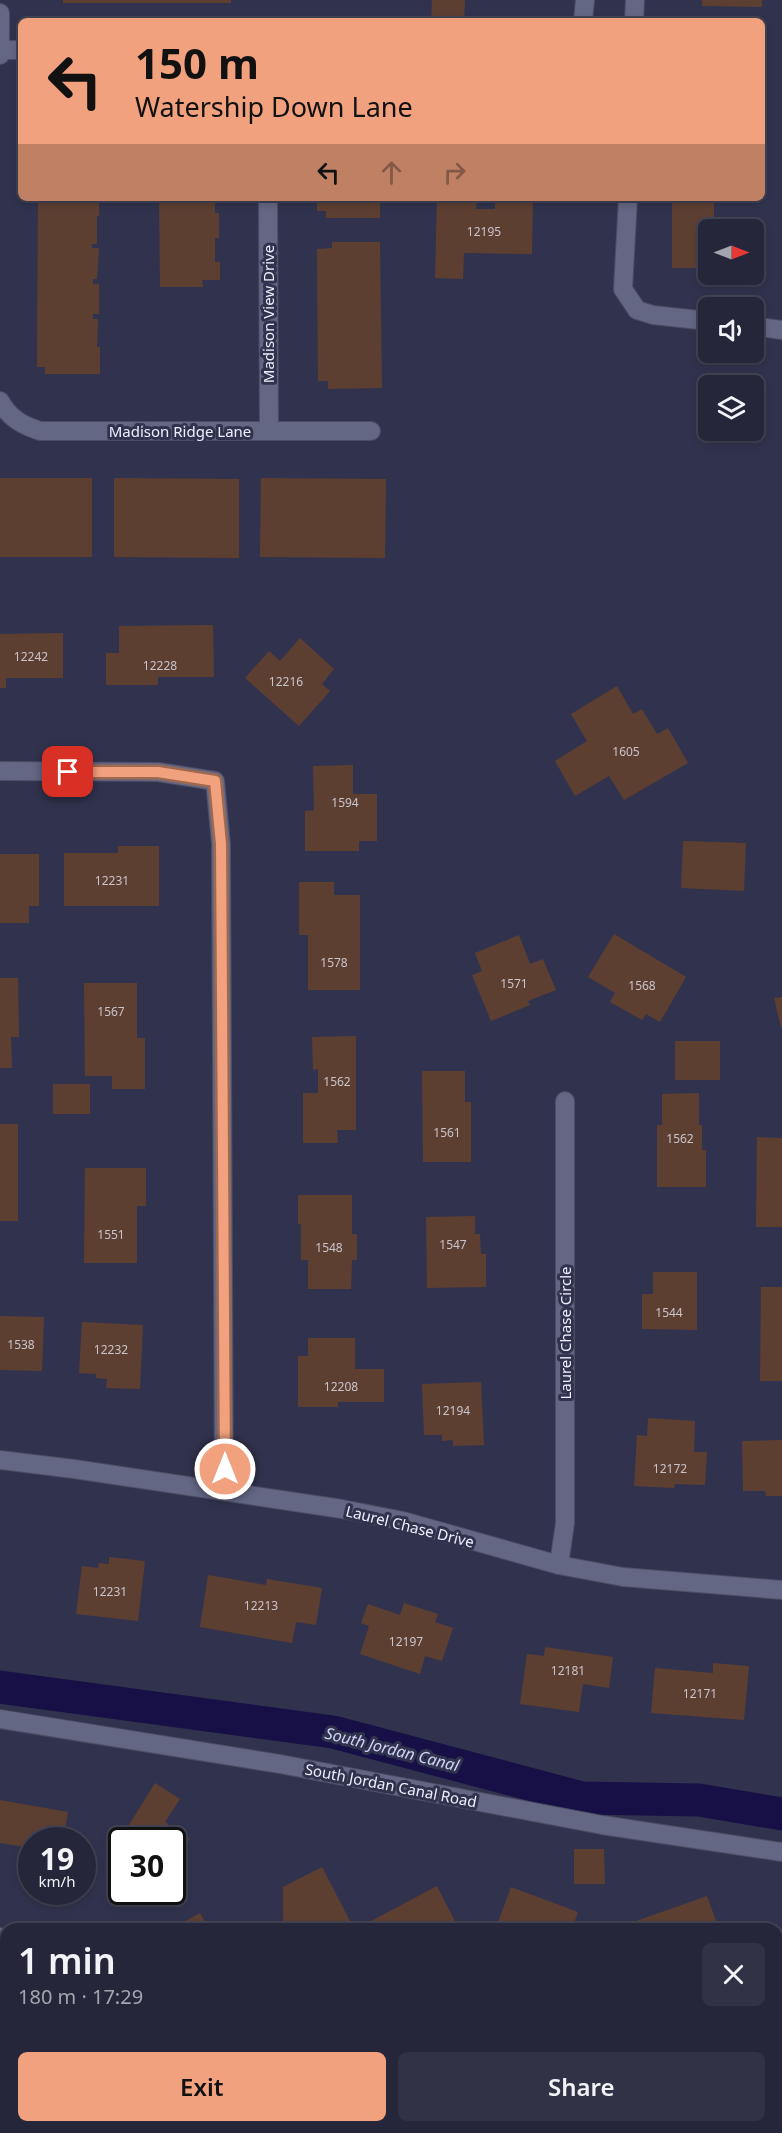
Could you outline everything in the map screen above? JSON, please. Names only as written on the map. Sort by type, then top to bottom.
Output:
[{"type":"street","points":[[583,18],[585,0]]},
{"type":"street","points":[[634,18],[635,0]]},
{"type":"street","points":[[0,13],[1,53],[18,50]]},
{"type":"street","name":"Madison View Drive","points":[[268,201],[269,431]]},
{"type":"street","points":[[628,201],[624,289],[632,303],[637,310],[653,315],[698,320]]},
{"type":"street","points":[[764,328],[782,330]]},
{"type":"street","name":"Madison Ridge Lane","points":[[0,401],[5,411],[21,424],[40,431],[371,431]]},
{"type":"street","points":[[0,771],[158,772],[215,781],[221,844],[225,1491]]},
{"type":"street","name":"Laurel Chase Circle","points":[[559,1565],[565,1523],[565,1101]]},
{"type":"street","name":"Laurel Chase Drive","points":[[0,1460],[342,1509],[403,1521],[559,1565],[623,1577],[782,1590]]},
{"type":"street","name":"South Jordan Canal Road","points":[[0,1719],[280,1764],[602,1825],[782,1852]]},
{"type":"building","points":[[63,0],[231,0],[231,3],[63,3]]},
{"type":"building","points":[[432,0],[465,0],[464,18],[431,18]]},
{"type":"building","points":[[702,0],[762,0],[762,7],[702,6]]},
{"type":"building","points":[[765,128],[767,128],[766,190]]},
{"type":"building","points":[[38,201],[99,201],[97,244],[92,244],[92,248],[99,248],[97,279],[93,279],[93,284],[99,284],[99,314],[93,314],[93,319],[98,319],[97,347],[100,347],[100,374],[45,374],[45,367],[37,367]]},
{"type":"building","points":[[159,201],[219,201],[215,202],[215,213],[219,213],[219,238],[215,238],[215,262],[220,262],[220,280],[202,280],[203,287],[160,287]]},
{"type":"building","points":[[317,201],[380,201],[380,218],[326,218],[326,211],[317,211]]},
{"type":"building","points":[[437,201],[477,201],[476,209],[495,209],[495,201],[533,202],[532,254],[464,253],[463,279],[435,278]]},
{"type":"building","points":[[672,201],[714,201],[714,219],[698,219],[698,268],[672,268]]},
{"type":"building","points":[[332,242],[380,242],[382,388],[328,389],[328,381],[318,381],[317,249],[332,248]]},
{"type":"building","points":[[0,478],[92,478],[92,557],[0,557]]},
{"type":"building","points":[[114,478],[239,479],[239,558],[114,557]]},
{"type":"building","points":[[261,478],[386,479],[385,558],[260,557]]},
{"type":"building","points":[[213,625],[214,677],[158,677],[158,685],[106,685],[106,653],[119,653],[119,626]]},
{"type":"building","points":[[63,633],[63,678],[6,678],[6,688],[0,688],[0,634]]},
{"type":"building","points":[[300,638],[334,669],[322,684],[330,691],[299,726],[245,678],[269,651],[280,661]]},
{"type":"building","points":[[617,686],[633,714],[642,709],[657,734],[668,728],[688,763],[624,800],[609,776],[575,796],[555,761],[587,741],[571,714]]},
{"type":"building","points":[[353,765],[353,794],[377,794],[377,841],[359,841],[359,851],[305,851],[305,811],[314,810],[313,766]]},
{"type":"building","points":[[683,841],[746,843],[744,891],[681,888]]},
{"type":"building","points":[[118,846],[159,846],[159,906],[64,906],[64,853],[118,853]]},
{"type":"building","points":[[0,854],[39,854],[39,906],[29,906],[29,923],[0,923]]},
{"type":"building","points":[[299,882],[334,882],[334,895],[360,895],[360,990],[308,990],[308,935],[299,935]]},
{"type":"building","points":[[614,934],[686,977],[660,1022],[646,1014],[642,1020],[610,1002],[615,993],[588,977]]},
{"type":"building","points":[[519,935],[530,964],[543,959],[556,990],[528,1001],[530,1005],[491,1021],[472,975],[482,971],[475,953]]},
{"type":"building","points":[[0,978],[18,978],[19,1037],[11,1037],[12,1068],[0,1068]]},
{"type":"building","points":[[84,983],[137,983],[137,1038],[145,1038],[145,1089],[112,1089],[112,1076],[85,1076]]},
{"type":"building","points":[[782,997],[782,1027],[781,1027],[774,998]]},
{"type":"building","points":[[356,1036],[356,1130],[337,1130],[338,1143],[303,1143],[303,1093],[318,1093],[318,1069],[313,1070],[312,1037]]},
{"type":"building","points":[[675,1041],[720,1041],[720,1080],[675,1080]]},
{"type":"building","points":[[422,1071],[465,1071],[465,1102],[471,1102],[471,1162],[423,1162]]},
{"type":"building","points":[[53,1084],[90,1084],[90,1114],[53,1114]]},
{"type":"building","points":[[699,1093],[702,1150],[706,1150],[706,1187],[657,1187],[657,1125],[662,1125],[662,1094]]},
{"type":"building","points":[[0,1124],[18,1124],[18,1221],[0,1221]]},
{"type":"building","points":[[757,1137],[782,1138],[782,1227],[756,1227]]},
{"type":"building","points":[[85,1168],[146,1168],[146,1206],[137,1206],[137,1263],[84,1263]]},
{"type":"building","points":[[298,1195],[352,1195],[352,1234],[357,1234],[357,1260],[352,1260],[351,1289],[308,1289],[308,1260],[301,1260]]},
{"type":"building","points":[[475,1216],[475,1234],[480,1234],[481,1254],[486,1254],[486,1287],[427,1288],[426,1217]]},
{"type":"building","points":[[653,1272],[697,1272],[697,1330],[642,1329],[642,1294],[653,1294]]},
{"type":"building","points":[[761,1287],[782,1287],[782,1381],[760,1381]]},
{"type":"building","points":[[0,1316],[44,1317],[42,1371],[0,1370]]},
{"type":"building","points":[[82,1322],[143,1325],[140,1389],[106,1388],[107,1379],[96,1378],[96,1374],[79,1373]]},
{"type":"building","points":[[308,1338],[355,1338],[355,1369],[384,1369],[384,1402],[338,1402],[338,1407],[298,1407],[298,1356],[308,1356]]},
{"type":"building","points":[[481,1382],[484,1445],[453,1446],[453,1440],[442,1441],[442,1435],[424,1435],[422,1384]]},
{"type":"building","points":[[648,1418],[695,1421],[694,1452],[707,1452],[705,1485],[675,1484],[674,1488],[634,1486],[637,1435],[647,1436]]},
{"type":"building","points":[[782,1440],[782,1496],[766,1496],[765,1491],[743,1491],[742,1441]]},
{"type":"building","points":[[109,1557],[145,1561],[138,1621],[76,1614],[82,1566],[98,1568],[99,1563],[109,1564]]},
{"type":"building","points":[[208,1575],[266,1585],[267,1579],[322,1588],[316,1625],[296,1622],[292,1643],[200,1627]]},
{"type":"building","points":[[404,1603],[438,1614],[435,1622],[453,1628],[442,1661],[425,1656],[420,1674],[360,1654],[369,1626],[361,1623],[368,1604],[400,1615]]},
{"type":"building","points":[[545,1647],[613,1657],[609,1688],[583,1684],[579,1712],[520,1704],[527,1654],[544,1656]]},
{"type":"building","points":[[713,1663],[749,1666],[744,1720],[651,1713],[655,1668],[713,1673]]},
{"type":"building","points":[[155,1783],[180,1799],[165,1822],[172,1827],[128,1827]]},
{"type":"building","points":[[0,1800],[68,1812],[65,1827],[18,1827],[18,1846],[0,1843]]},
{"type":"building","points":[[574,1849],[604,1849],[605,1884],[574,1884]]},
{"type":"building","points":[[322,1867],[350,1921],[346,1923],[283,1923],[283,1887]]},
{"type":"building","points":[[437,1886],[456,1923],[367,1923]]},
{"type":"building","points":[[511,1887],[578,1912],[574,1923],[498,1923]]},
{"type":"building","points":[[707,1896],[717,1923],[630,1923]]},
{"type":"building","points":[[200,1913],[206,1923],[182,1923]]},
{"type":"waterway","name":"South Jordan Canal","points":[[0,1687],[333,1732],[582,1798],[699,1800],[782,1814]]},
{"type":"route","points":[[68,772],[158,772],[215,781],[221,844],[225,1469]]}]
